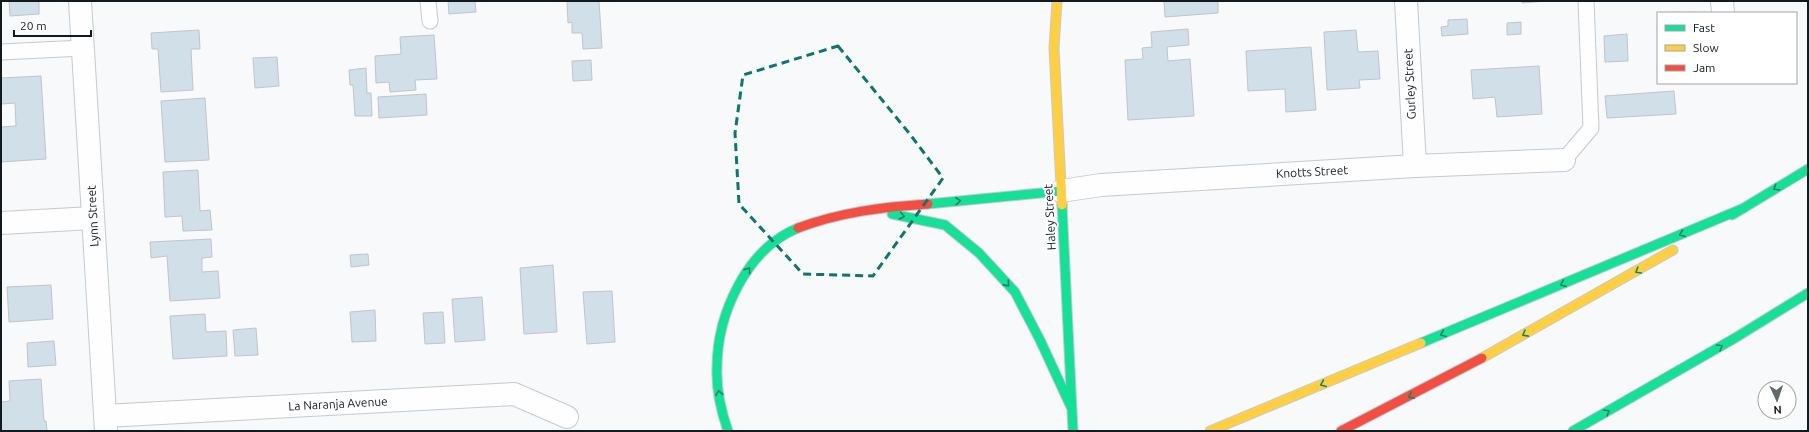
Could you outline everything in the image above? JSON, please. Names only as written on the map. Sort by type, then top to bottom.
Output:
[{"type":"main road","name":"Haley Street","points":[[1057,1],[1054,48],[1073,431]]},
{"type":"main road","points":[[1341,431],[1446,378],[1613,286],[1808,169]]},
{"type":"main road","points":[[728,431],[723,418],[717,386],[716,356],[724,318],[738,284],[758,256],[789,232],[830,216],[863,209],[1061,191]]},
{"type":"main road","points":[[1210,431],[1744,208]]},
{"type":"main road","points":[[863,209],[945,225],[979,253],[1015,292],[1040,340],[1072,409]]},
{"type":"main road","points":[[1573,431],[1735,338],[1808,293]]},
{"type":"street","name":"Lynn Street","points":[[80,1],[105,424]]},
{"type":"street","name":"Gurley Street","points":[[1406,1],[1415,166]]},
{"type":"street","points":[[1722,1],[1723,12]]},
{"type":"street","name":"Knotts Street","points":[[1061,191],[1101,185],[1415,166],[1564,160]]},
{"type":"street","points":[[1,223],[93,218]]},
{"type":"street","name":"La Naranja Avenue","points":[[105,424],[514,394],[567,417]]},
{"type":"lane","points":[[428,1],[430,21]]},
{"type":"lane","points":[[1564,160],[1591,128],[1586,1]]},
{"type":"lane","points":[[1,52],[83,48]]},
{"type":"highlighted area","points":[[838,46],[909,133],[943,178],[873,276],[803,274],[739,204],[735,133],[743,75]]},
{"type":"building","points":[[9,1],[39,1],[39,14],[10,16]]},
{"type":"building","points":[[448,1],[475,1],[476,12],[449,14]]},
{"type":"building","points":[[567,1],[599,1],[602,48],[583,49],[582,33],[572,33],[572,22],[568,23]]},
{"type":"building","points":[[1164,1],[1218,1],[1218,13],[1165,17]]},
{"type":"building","points":[[1522,1],[1546,1],[1522,3]]},
{"type":"building","points":[[1467,19],[1468,34],[1442,36],[1441,27],[1448,26],[1448,20]]},
{"type":"building","points":[[1521,22],[1521,34],[1507,35],[1507,23]]},
{"type":"building","points":[[1188,29],[1189,45],[1167,47],[1168,61],[1190,59],[1194,116],[1128,120],[1125,60],[1143,59],[1142,48],[1152,47],[1151,32]]},
{"type":"building","points":[[199,30],[200,49],[191,49],[193,90],[161,92],[158,49],[152,49],[151,33]]},
{"type":"building","points":[[1356,30],[1358,52],[1378,51],[1380,79],[1359,80],[1360,88],[1327,90],[1324,32]]},
{"type":"building","points":[[1627,34],[1628,61],[1605,62],[1604,36]]},
{"type":"building","points":[[434,35],[437,79],[415,80],[416,90],[390,92],[389,82],[376,83],[375,56],[401,54],[400,37]]},
{"type":"building","points":[[1311,47],[1316,110],[1286,112],[1285,89],[1248,91],[1246,51]]},
{"type":"building","points":[[277,57],[279,86],[255,88],[253,58]]},
{"type":"building","points":[[591,60],[592,80],[573,81],[572,61]]},
{"type":"building","points":[[1539,66],[1542,114],[1497,117],[1495,97],[1473,99],[1471,70]]},
{"type":"building","points":[[366,68],[367,93],[371,93],[372,116],[355,116],[353,85],[350,85],[349,70]]},
{"type":"building","points":[[41,76],[46,159],[1,162],[1,127],[16,126],[15,103],[1,104],[1,78]]},
{"type":"building","points":[[1674,91],[1676,114],[1607,118],[1605,96]]},
{"type":"building","points":[[426,94],[427,115],[379,118],[378,97]]},
{"type":"building","points":[[205,98],[209,160],[165,162],[161,101]]},
{"type":"building","points":[[198,170],[200,211],[210,210],[212,230],[183,231],[182,216],[165,217],[163,172]]},
{"type":"building","points":[[211,239],[212,257],[202,258],[202,272],[218,271],[220,298],[170,301],[167,256],[151,258],[150,242]]},
{"type":"building","points":[[368,254],[369,265],[351,267],[350,255]]},
{"type":"building","points":[[553,265],[557,332],[524,334],[520,268]]},
{"type":"building","points":[[51,285],[53,319],[9,322],[7,287]]},
{"type":"building","points":[[612,291],[615,342],[587,344],[583,292]]},
{"type":"building","points":[[482,297],[485,340],[455,342],[452,299]]},
{"type":"building","points":[[375,310],[376,341],[352,342],[350,312]]},
{"type":"building","points":[[443,312],[445,343],[425,344],[423,313]]},
{"type":"building","points":[[205,314],[206,332],[226,331],[227,356],[173,359],[170,316]]},
{"type":"building","points":[[256,328],[258,355],[235,356],[233,330]]},
{"type":"building","points":[[54,341],[56,365],[28,367],[27,343]]},
{"type":"building","points":[[41,379],[44,421],[46,421],[47,431],[1,431],[1,402],[10,401],[9,381]]},
{"type":"traffic: fast","points":[[1732,215],[1808,169]]},
{"type":"traffic: fast","points":[[928,204],[1061,191]]},
{"type":"traffic: fast","points":[[1062,205],[1073,431]]},
{"type":"traffic: fast","points":[[1421,343],[1744,208]]},
{"type":"traffic: fast","points":[[892,214],[945,225],[979,253],[1015,292],[1040,340],[1072,409]]},
{"type":"traffic: fast","points":[[728,431],[723,416],[717,384],[717,368],[718,348],[722,327],[729,306],[738,286],[763,251],[780,238],[798,228]]},
{"type":"traffic: fast","points":[[1573,431],[1735,338],[1808,293]]},
{"type":"traffic: slow","points":[[1057,1],[1054,48],[1062,205]]},
{"type":"traffic: slow","points":[[1482,358],[1673,250]]},
{"type":"traffic: slow","points":[[1210,431],[1421,343]]},
{"type":"traffic: jam","points":[[798,228],[814,222],[862,211],[928,204]]},
{"type":"traffic: jam","points":[[1341,431],[1482,358]]}]
